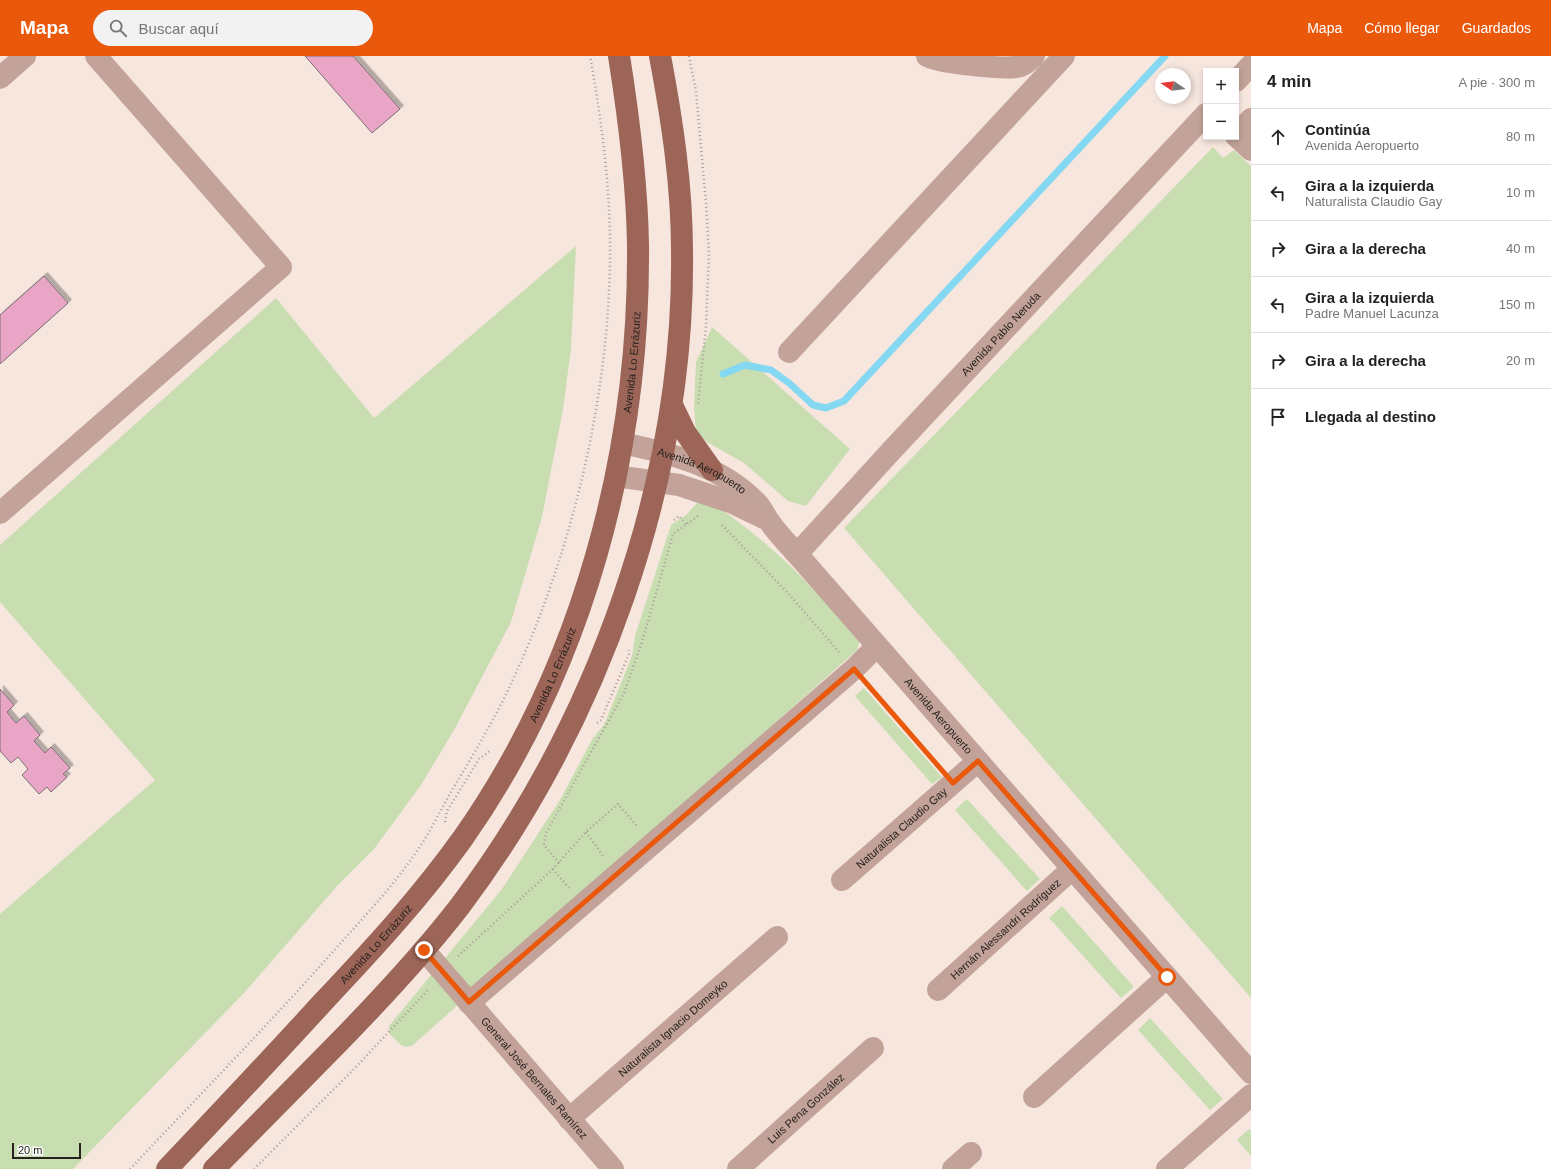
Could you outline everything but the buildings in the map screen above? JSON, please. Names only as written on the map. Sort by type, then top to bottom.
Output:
[{"type":"main road","name":"Avenida Lo Errázuriz","points":[[167,1169],[408,910],[460,843],[484,807],[531,722],[563,651],[582,597],[602,532],[616,476],[629,398],[637,291],[638,244],[632,147],[619,56]]},
{"type":"main road","points":[[214,1169],[357,1023],[424,950],[459,908],[501,847],[539,785],[568,731],[612,629],[638,548],[664,452],[672,405],[680,326],[682,250],[676,155],[660,56]]},
{"type":"main road","points":[[672,405],[686,432],[712,470]]},
{"type":"street","points":[[0,78],[25,56]]},
{"type":"street","points":[[0,513],[281,267],[96,56]]},
{"type":"street","points":[[927,56],[952,63],[1016,67],[1026,64],[1034,56]]},
{"type":"street","points":[[789,352],[1064,56]]},
{"type":"street","points":[[1239,79],[1251,65]]},
{"type":"street","name":"Avenida Pablo Neruda","points":[[797,554],[872,470],[1203,117]]},
{"type":"street","points":[[1239,132],[1251,119]]},
{"type":"street","points":[[1235,140],[1251,150]]},
{"type":"street","name":"Avenida Aeropuerto","points":[[622,443],[664,452],[712,470],[758,504],[768,521],[1251,1074]]},
{"type":"street","name":"Avenida Aeropuerto","points":[[616,476],[679,485],[733,503],[768,521]]},
{"type":"street","points":[[469,1002],[854,669],[877,646]]},
{"type":"street","name":"Naturalista Claudio Gay","points":[[842,880],[978,761]]},
{"type":"street","name":"Hernán Alessandri Rodríguez","points":[[938,990],[1072,869]]},
{"type":"street","name":"Naturalista Ignacio Domeyko","points":[[569,1119],[777,937]]},
{"type":"street","name":"General José Bernales Ramírez","points":[[424,950],[613,1169]]},
{"type":"street","points":[[1034,1096],[1167,977]]},
{"type":"street","name":"Luis Pena González","points":[[738,1169],[873,1048]]},
{"type":"street","points":[[1167,1169],[1251,1095]]},
{"type":"street","points":[[953,1169],[971,1153]]},
{"type":"path","points":[[130,1169],[293,997],[394,882],[420,847],[485,735],[509,689],[530,640],[550,589],[577,496],[591,436],[604,342],[609,288],[608,194],[599,108],[590,56]]},
{"type":"path","points":[[559,864],[544,845],[546,834],[624,693],[642,642],[673,534],[701,514]]},
{"type":"path","points":[[674,520],[679,516],[686,524]]},
{"type":"path","points":[[720,523],[787,592],[953,783]]},
{"type":"path","points":[[254,1169],[354,1069],[444,973],[454,960],[554,869],[586,832],[618,804],[640,829]]},
{"type":"path","points":[[586,832],[606,859]]},
{"type":"path","points":[[554,869],[570,890]]},
{"type":"green space","points":[[1213,147],[1223,158],[1234,150],[1251,166],[1251,998],[844,528]]},
{"type":"green space","points":[[576,246],[571,349],[563,409],[542,517],[511,622],[454,730],[421,785],[374,849],[337,886],[244,993],[73,1169],[0,1169],[0,914],[155,780],[0,602],[0,545],[276,298],[374,418]]},
{"type":"green space","points":[[712,327],[850,449],[806,506],[788,501],[744,463],[707,442],[696,432],[694,407],[696,362]]},
{"type":"green space","points":[[699,501],[716,507],[731,517],[773,550],[788,564],[860,640],[857,650],[413,1045],[407,1047],[402,1046],[389,1033],[389,1026],[502,889],[560,800],[593,738],[604,725],[632,656],[635,636],[671,525],[687,514]]},
{"type":"green space","points":[[864,688],[942,777],[932,784],[855,696]]},
{"type":"green space","points":[[967,799],[1040,879],[1027,891],[955,810]]},
{"type":"green space","points":[[1062,906],[1134,987],[1121,998],[1049,918]]},
{"type":"green space","points":[[1150,1018],[1223,1099],[1210,1110],[1138,1030]]},
{"type":"green space","points":[[1249,1129],[1251,1131],[1251,1156],[1237,1140]]},
{"type":"waterway","points":[[723,374],[745,365],[771,370],[789,383],[813,405],[826,408],[844,401],[1165,56]]},
{"type":"route","points":[[424,950],[469,1002],[854,669],[953,783],[978,761],[1167,977]]}]
